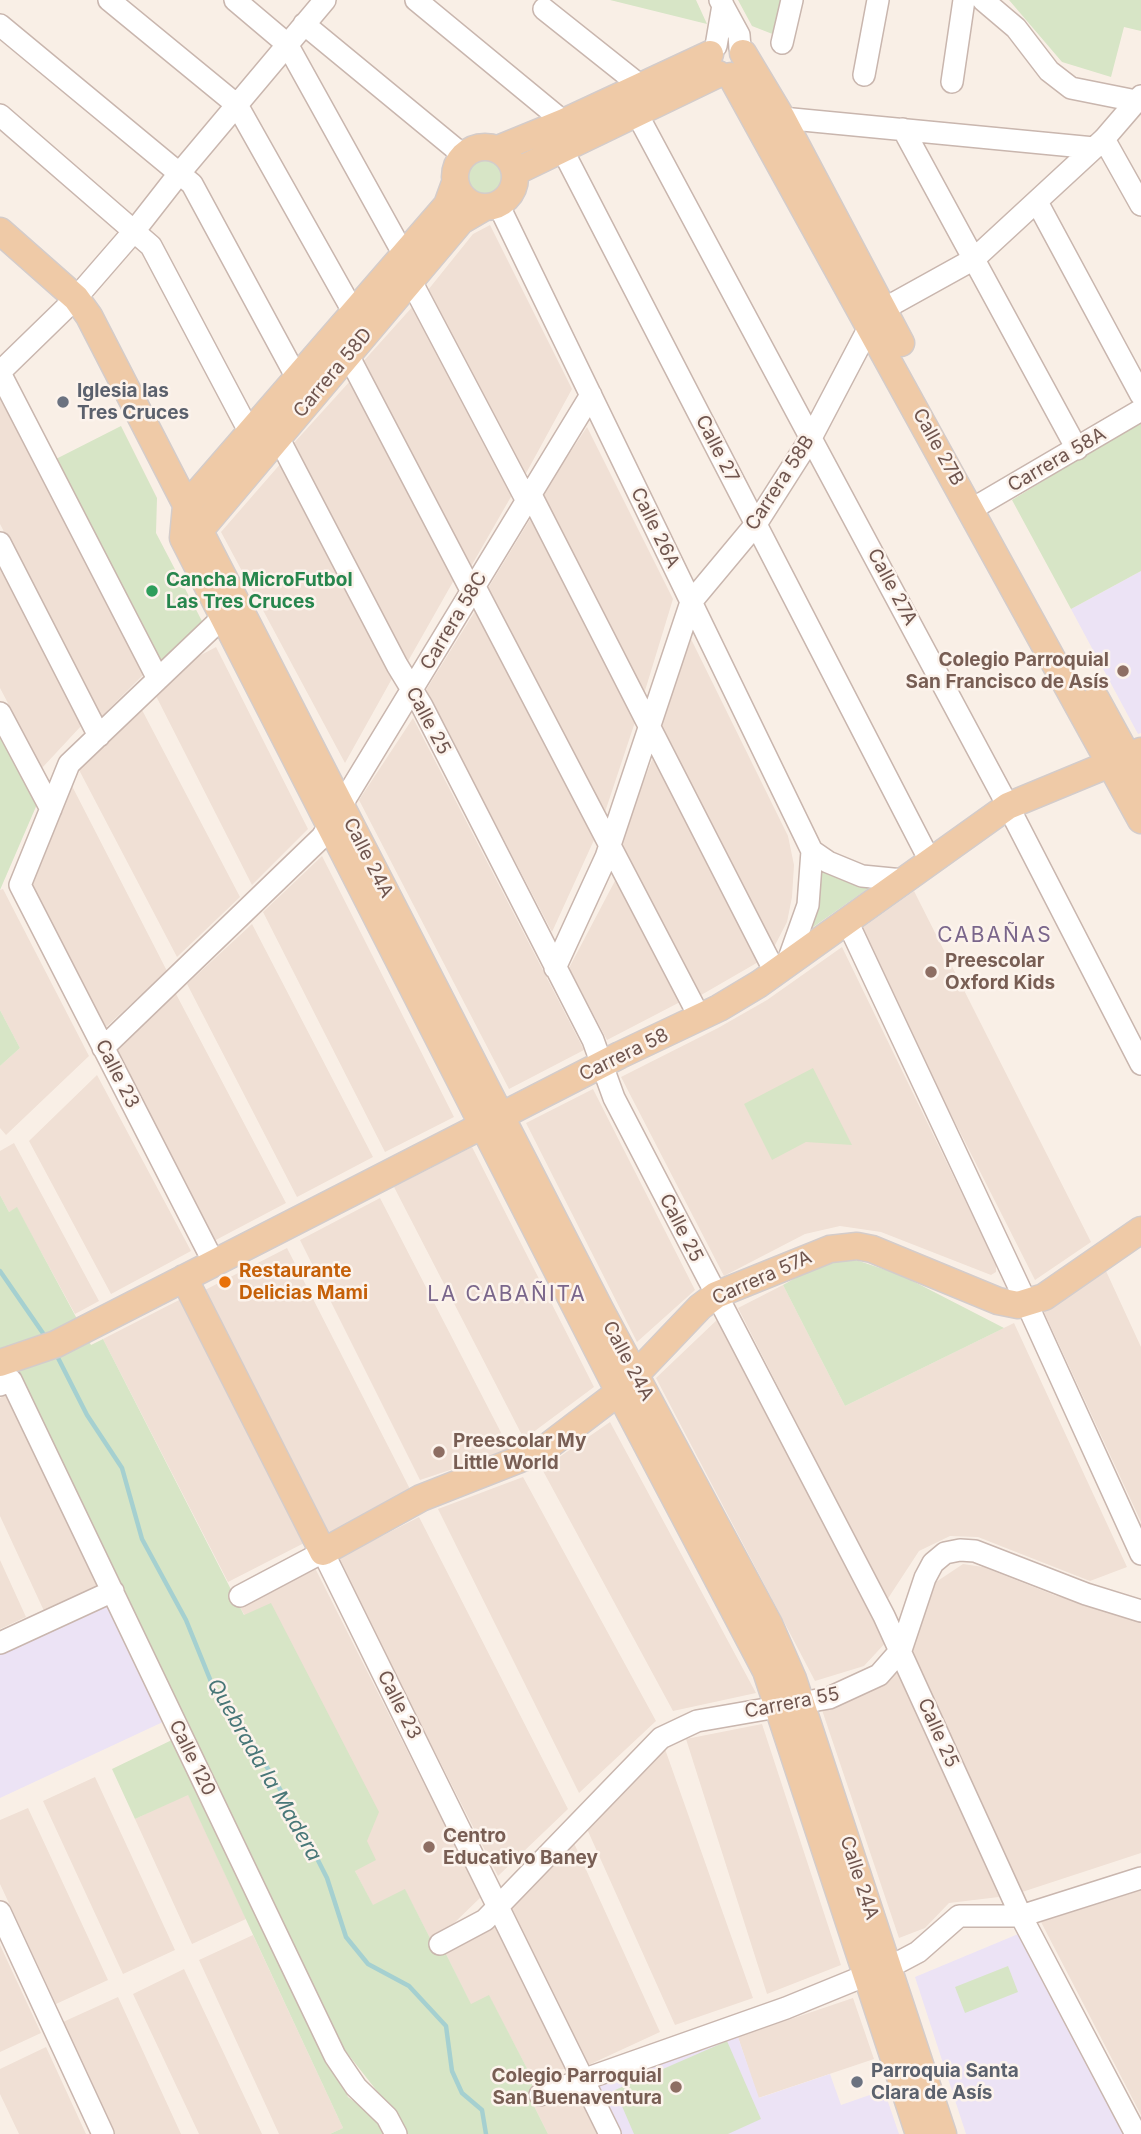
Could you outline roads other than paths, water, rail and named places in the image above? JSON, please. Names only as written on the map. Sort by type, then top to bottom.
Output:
[{"type":"main road","points":[[498,149],[642,87],[727,58]]},
{"type":"main road","points":[[515,172],[637,114],[727,58]]},
{"type":"main road","name":"Calle 27B","points":[[727,58],[782,118],[878,320]]},
{"type":"main road","name":"Calle 27B","points":[[727,58],[878,320],[979,505],[1141,781]]},
{"type":"main road","points":[[483,146],[498,149],[506,154],[515,172],[510,194],[492,206],[464,199],[455,183],[457,163],[463,155],[483,146]]},
{"type":"main road","name":"Carrera 58D","points":[[187,506],[447,205],[455,183]]},
{"type":"main road","name":"Carrera 58D","points":[[193,539],[461,221],[492,206]]},
{"type":"main road","points":[[0,231],[76,298],[89,316],[187,506]]},
{"type":"main road","name":"Calle 24A","points":[[187,506],[183,531],[193,539],[627,1384],[769,1623],[791,1705],[878,1971],[943,2134]]},
{"type":"main road","name":"Calle 24A","points":[[193,539],[222,618],[336,817]]},
{"type":"main road","name":"Calle 27B","points":[[1126,757],[1141,820]]},
{"type":"main road","name":"Carrera 58","points":[[0,1363],[40,1351],[87,1328],[601,1065],[700,1018],[781,968],[1008,806],[1126,757]]},
{"type":"main road","points":[[1027,1304],[1044,1297],[1141,1230]]},
{"type":"main road","name":"Carrera 57A","points":[[323,1552],[421,1498],[535,1454],[554,1443],[627,1384],[700,1307],[716,1295],[830,1249],[857,1246],[887,1254],[998,1301],[1027,1304]]},
{"type":"main road","name":"Calle 23","points":[[184,1278],[323,1552]]},
{"type":"main road","name":"Calle 24A","points":[[878,1971],[919,2134]]},
{"type":"street","points":[[109,0],[237,104],[354,313]]},
{"type":"street","points":[[235,0],[287,44],[404,255]]},
{"type":"street","points":[[158,679],[0,372],[76,298],[325,0]]},
{"type":"street","points":[[416,0],[564,122]]},
{"type":"street","points":[[782,43],[792,0]]},
{"type":"street","points":[[864,75],[878,0]]},
{"type":"street","points":[[952,82],[964,0]]},
{"type":"street","points":[[983,0],[1016,28],[1049,71],[1071,88],[1139,98]]},
{"type":"street","name":"Calle 27B","points":[[722,2],[739,35],[727,58]]},
{"type":"street","points":[[544,9],[642,87]]},
{"type":"street","points":[[304,24],[463,155]]},
{"type":"street","points":[[0,25],[192,184],[205,203],[297,378]]},
{"type":"street","name":"Carrera 58B","points":[[555,968],[610,845],[691,602],[756,524],[878,320],[891,305],[974,259],[1099,144],[1139,98]]},
{"type":"street","name":"Calle 27A","points":[[637,114],[1008,806],[1141,1064]]},
{"type":"street","points":[[0,115],[152,246],[250,433]]},
{"type":"street","points":[[782,118],[1099,144],[1141,205]]},
{"type":"street","points":[[903,129],[1077,449]]},
{"type":"street","name":"Calle 27","points":[[562,149],[930,861]]},
{"type":"street","points":[[1037,202],[1141,395]]},
{"type":"street","name":"Calle 26A","points":[[492,206],[591,395],[812,851]]},
{"type":"street","points":[[411,281],[529,498],[649,729],[781,968]]},
{"type":"street","points":[[348,355],[700,1018]]},
{"type":"street","name":"Carrera 58C","points":[[103,1048],[317,844],[336,817],[591,395]]},
{"type":"street","name":"Carrera 58A","points":[[979,505],[1141,410]]},
{"type":"street","name":"Calle 25","points":[[278,438],[593,1040],[614,1098],[901,1650],[1021,1916],[1136,2134]]},
{"type":"street","points":[[0,543],[99,736]]},
{"type":"street","points":[[51,809],[69,764],[222,618]]},
{"type":"street","points":[[0,713],[51,809]]},
{"type":"street","name":"Calle 23","points":[[51,809],[20,885],[214,1263]]},
{"type":"street","points":[[781,968],[808,905],[812,851]]},
{"type":"street","points":[[812,851],[828,862],[862,876],[903,880]]},
{"type":"street","points":[[846,921],[1027,1304],[1141,1554]]},
{"type":"street","name":"Calle 120","points":[[0,1385],[11,1380],[335,2056],[356,2087],[387,2116],[396,2134]]},
{"type":"street","name":"Carrera 55","points":[[440,1944],[485,1920],[661,1738],[697,1721],[829,1698],[869,1682],[890,1666],[901,1650],[925,1578],[933,1563],[945,1553],[960,1549],[989,1555],[1086,1594],[1141,1611]]},
{"type":"street","name":"Calle 23","points":[[323,1552],[499,1904],[610,2134]]},
{"type":"street","name":"Carrera 57A","points":[[240,1596],[323,1552]]},
{"type":"street","points":[[0,1643],[113,1591]]},
{"type":"street","points":[[540,2095],[786,2008],[878,1971],[918,1952],[959,1916],[1021,1916],[1141,1878]]},
{"type":"street","points":[[0,1912],[103,2134]]},
{"type":"waterway","name":"Quebrada la Madera","points":[[0,1271],[47,1339]]},
{"type":"waterway","name":"Quebrada la Madera","points":[[55,1352],[87,1415],[122,1468],[142,1539],[186,1620],[216,1694],[247,1733],[295,1815],[327,1878],[346,1937],[368,1964],[409,1986],[446,2026],[452,2071],[462,2093],[482,2110],[486,2134]]},
{"type":"place","name":"Iglesia las Tres Cruces","points":[[63,402]]},
{"type":"place","name":"Cancha MicroFutbol Las Tres Cruces","points":[[152,591]]},
{"type":"place","name":"Colegio Parroquial San Francisco de Asís","points":[[1123,671]]},
{"type":"place","name":"Preescolar Oxford Kids","points":[[931,972]]},
{"type":"place","name":"Restaurante Delicias Mami","points":[[225,1282]]},
{"type":"place","name":"Preescolar My Little World","points":[[439,1452]]},
{"type":"place","name":"Centro Educativo Baney","points":[[429,1847]]},
{"type":"place","name":"Parroquia Santa Clara de Asís","points":[[857,2082]]},
{"type":"place","name":"Colegio Parroquial San Buenaventura","points":[[676,2087]]},
{"type":"district","name":"CABAÑAS","points":[[995,936]]},
{"type":"district","name":"LA CABAÑITA","points":[[507,1295]]}]
